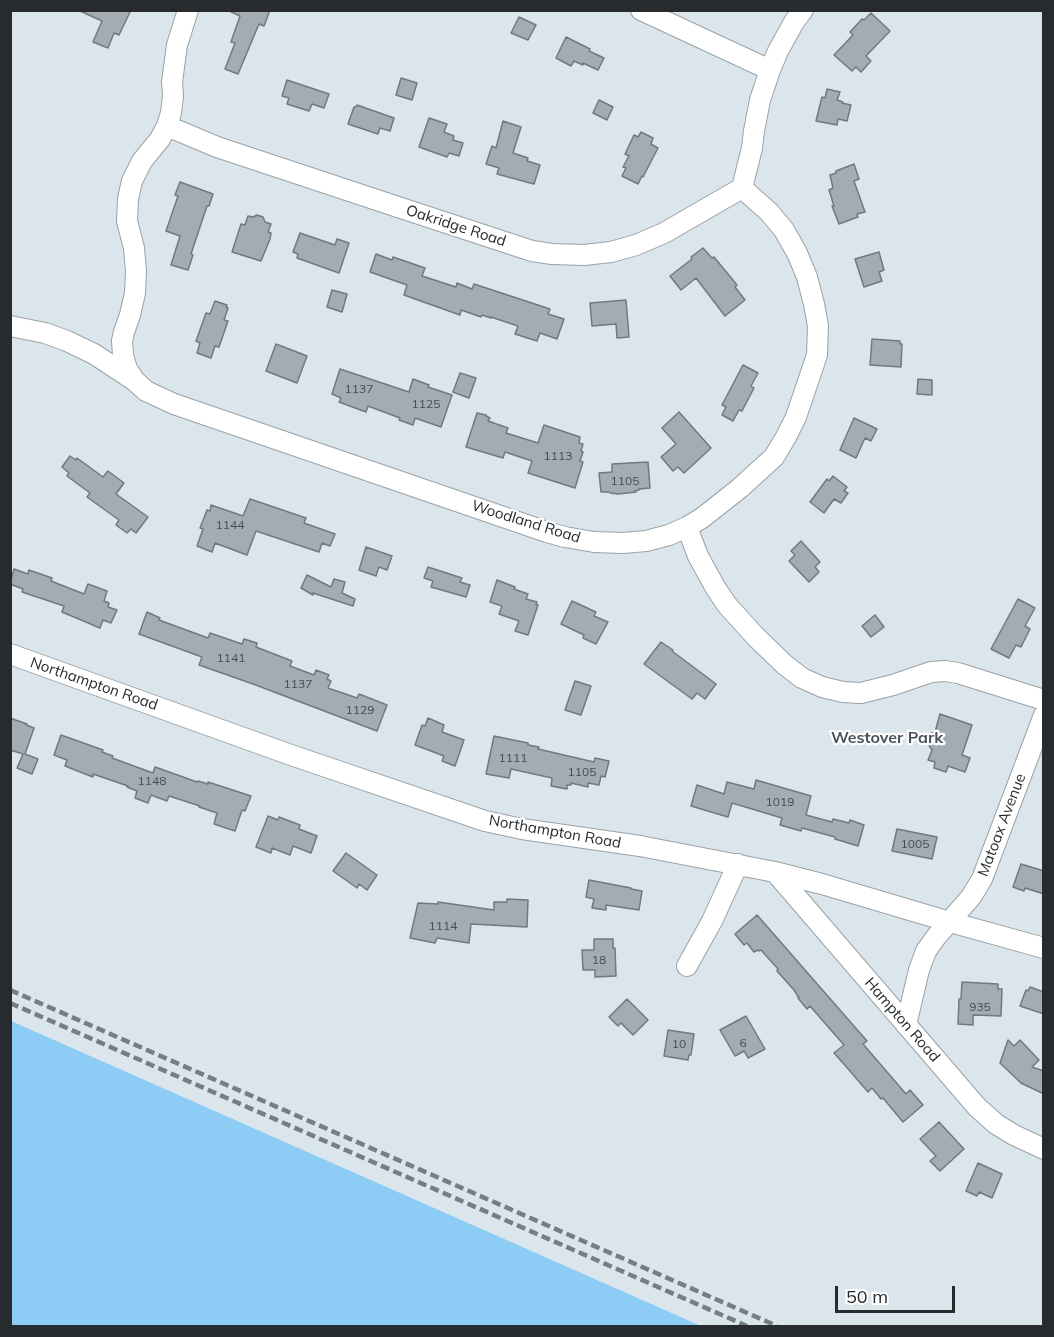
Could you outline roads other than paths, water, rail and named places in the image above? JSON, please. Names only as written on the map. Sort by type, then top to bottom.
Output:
[{"type":"street","points":[[135,381],[127,369],[122,341],[135,293],[136,271],[134,248],[127,221],[128,199],[132,181],[142,161],[160,139],[167,126],[171,113],[177,45],[188,10]]},
{"type":"street","points":[[641,10],[770,70]]},
{"type":"street","points":[[742,188],[760,100],[770,70],[794,22],[803,10]]},
{"type":"street","name":"Oakridge Road","points":[[167,126],[217,147],[379,201],[532,250],[552,254],[584,255],[610,252],[636,245],[664,233],[742,188]]},
{"type":"street","name":"Woodland Road","points":[[10,326],[45,333],[68,341],[94,354],[146,391],[174,404],[565,537],[594,542],[646,541],[669,535],[702,518],[774,457],[796,417],[817,356],[818,326],[814,304],[807,277],[797,253],[784,230],[769,212],[742,188]]},
{"type":"street","points":[[687,527],[698,556],[727,605],[755,636],[802,678],[822,687],[861,693],[893,686],[931,672],[945,671],[1044,700]]},
{"type":"street","name":"Northampton Road","points":[[10,654],[167,709],[291,756],[485,821],[522,829],[639,846],[775,872],[1044,948]]},
{"type":"street","name":"Matoax Avenue","points":[[906,1025],[919,970],[926,951],[971,897],[982,879],[1044,715]]},
{"type":"street","points":[[687,966],[712,921],[738,864]]},
{"type":"street","name":"Hampton Road","points":[[775,872],[977,1107],[996,1124],[1044,1149]]},
{"type":"railway","points":[[10,990],[777,1326]]},
{"type":"railway","points":[[10,1003],[747,1326]]},
{"type":"district","name":"Westover Park","points":[[887,738]]}]
